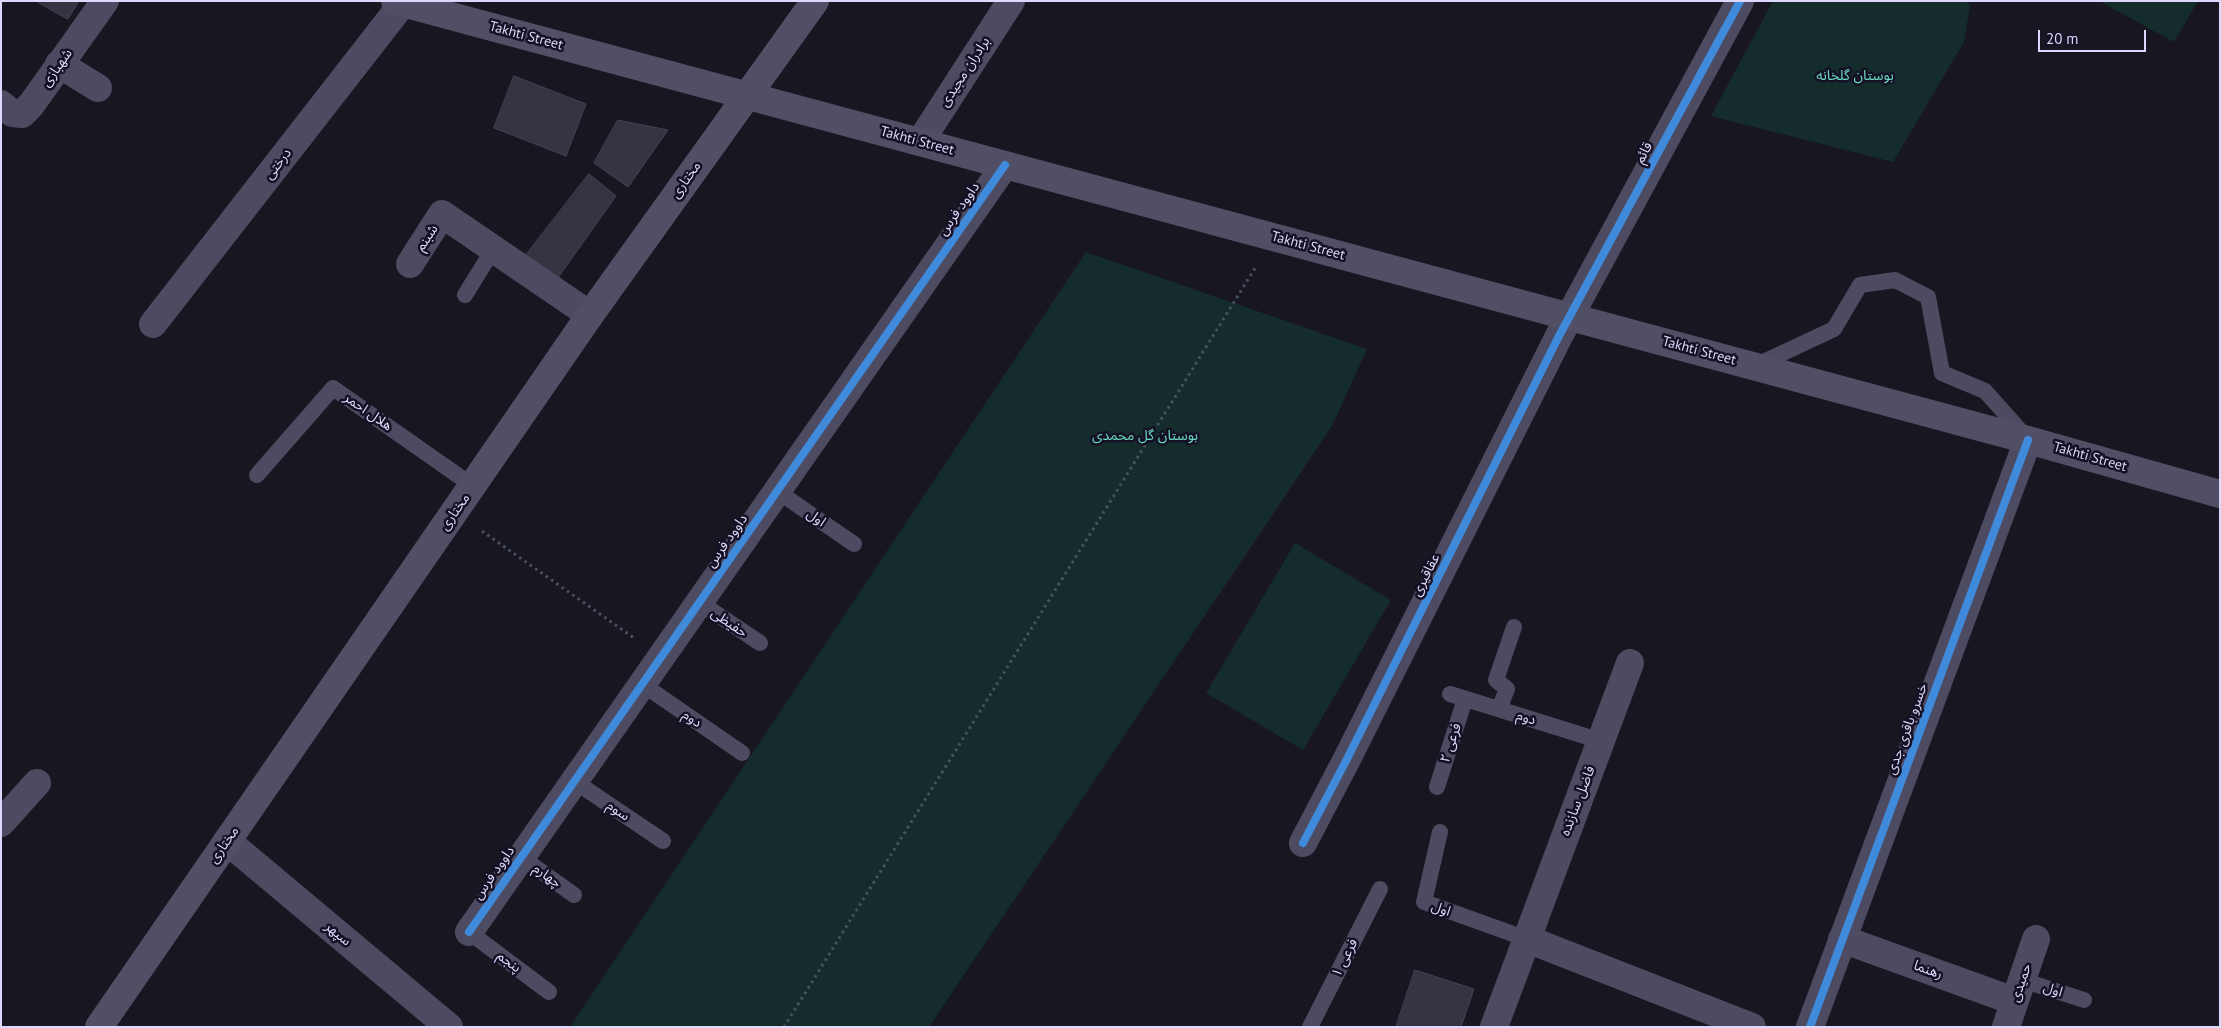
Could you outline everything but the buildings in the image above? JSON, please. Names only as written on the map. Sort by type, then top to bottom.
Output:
[{"type":"main road","name":"مختاری","points":[[99,1027],[590,316],[815,1]]},
{"type":"main road","name":"Takhti Street","points":[[399,2],[741,103],[920,142],[1756,366],[2220,494]]},
{"type":"street","name":"شهبازی","points":[[1,104],[12,113],[22,114],[31,105],[105,1]]},
{"type":"street","name":"برادران مجیدی","points":[[920,142],[1011,1]]},
{"type":"street","name":"قائم","points":[[1569,317],[1740,1]]},
{"type":"street","name":"درختی","points":[[153,324],[399,2]]},
{"type":"street","points":[[59,64],[98,88]]},
{"type":"street","name":"داوود فرس","points":[[469,932],[1005,165]]},
{"type":"street","name":"شبنم","points":[[410,264],[442,214],[494,248],[590,316]]},
{"type":"street","name":"عقاقیری","points":[[1303,843],[1569,317]]},
{"type":"street","name":"خسرو باقری جدی","points":[[1810,1027],[2028,440]]},
{"type":"street","name":"فاضل سازنده","points":[[1494,1027],[1630,663]]},
{"type":"street","points":[[1,823],[37,783]]},
{"type":"street","name":"سپهر","points":[[227,842],[449,1027]]},
{"type":"street","name":"رهنما","points":[[1842,938],[2018,991]]},
{"type":"street","points":[[1527,939],[1752,1027]]},
{"type":"street","name":"حمیدی","points":[[2006,1027],[2036,939]]},
{"type":"lane","points":[[465,295],[494,248]]},
{"type":"lane","points":[[1756,366],[1834,329],[1860,285],[1895,280],[1928,297],[1942,373],[1985,391],[2028,440]]},
{"type":"lane","name":"هلال احمر","points":[[257,475],[333,388],[473,486]]},
{"type":"lane","name":"اول","points":[[777,491],[854,544]]},
{"type":"lane","name":"حفیظی","points":[[699,602],[760,643]]},
{"type":"lane","points":[[1499,709],[1507,689],[1496,680],[1514,627]]},
{"type":"lane","name":"دوم","points":[[642,684],[742,753]]},
{"type":"lane","name":"دوم","points":[[1458,697],[1601,741]]},
{"type":"lane","name":"فرعی ۲","points":[[1437,787],[1458,697]]},
{"type":"lane","name":"سوم","points":[[574,781],[662,841]]},
{"type":"lane","name":"اول","points":[[1440,832],[1424,902],[1527,939]]},
{"type":"lane","name":"چهارم","points":[[521,857],[574,895]]},
{"type":"lane","name":"فرعی ۱","points":[[1310,1027],[1380,889]]},
{"type":"lane","name":"پنجم","points":[[469,932],[549,992]]},
{"type":"lane","name":"اول","points":[[2018,991],[2084,1000]]},
{"type":"path","points":[[784,1027],[1274,237]]},
{"type":"path","points":[[454,512],[661,657]]},
{"type":"green space","name":"بوستان گلخانه","points":[[1773,1],[1966,1],[1970,5],[1964,42],[1893,162],[1711,116]]},
{"type":"green space","points":[[2099,1],[2198,1],[2174,42]]},
{"type":"green space","name":"بوستان گل محمدی","points":[[1086,252],[1367,349],[1332,426],[929,1027],[570,1027]]},
{"type":"green space","points":[[1295,543],[1391,600],[1303,750],[1206,693]]},
{"type":"cycle path","points":[[1303,843],[1559,336],[1740,1]]},
{"type":"cycle path","points":[[469,932],[1005,165]]},
{"type":"cycle path","points":[[1810,1027],[2028,440]]}]
